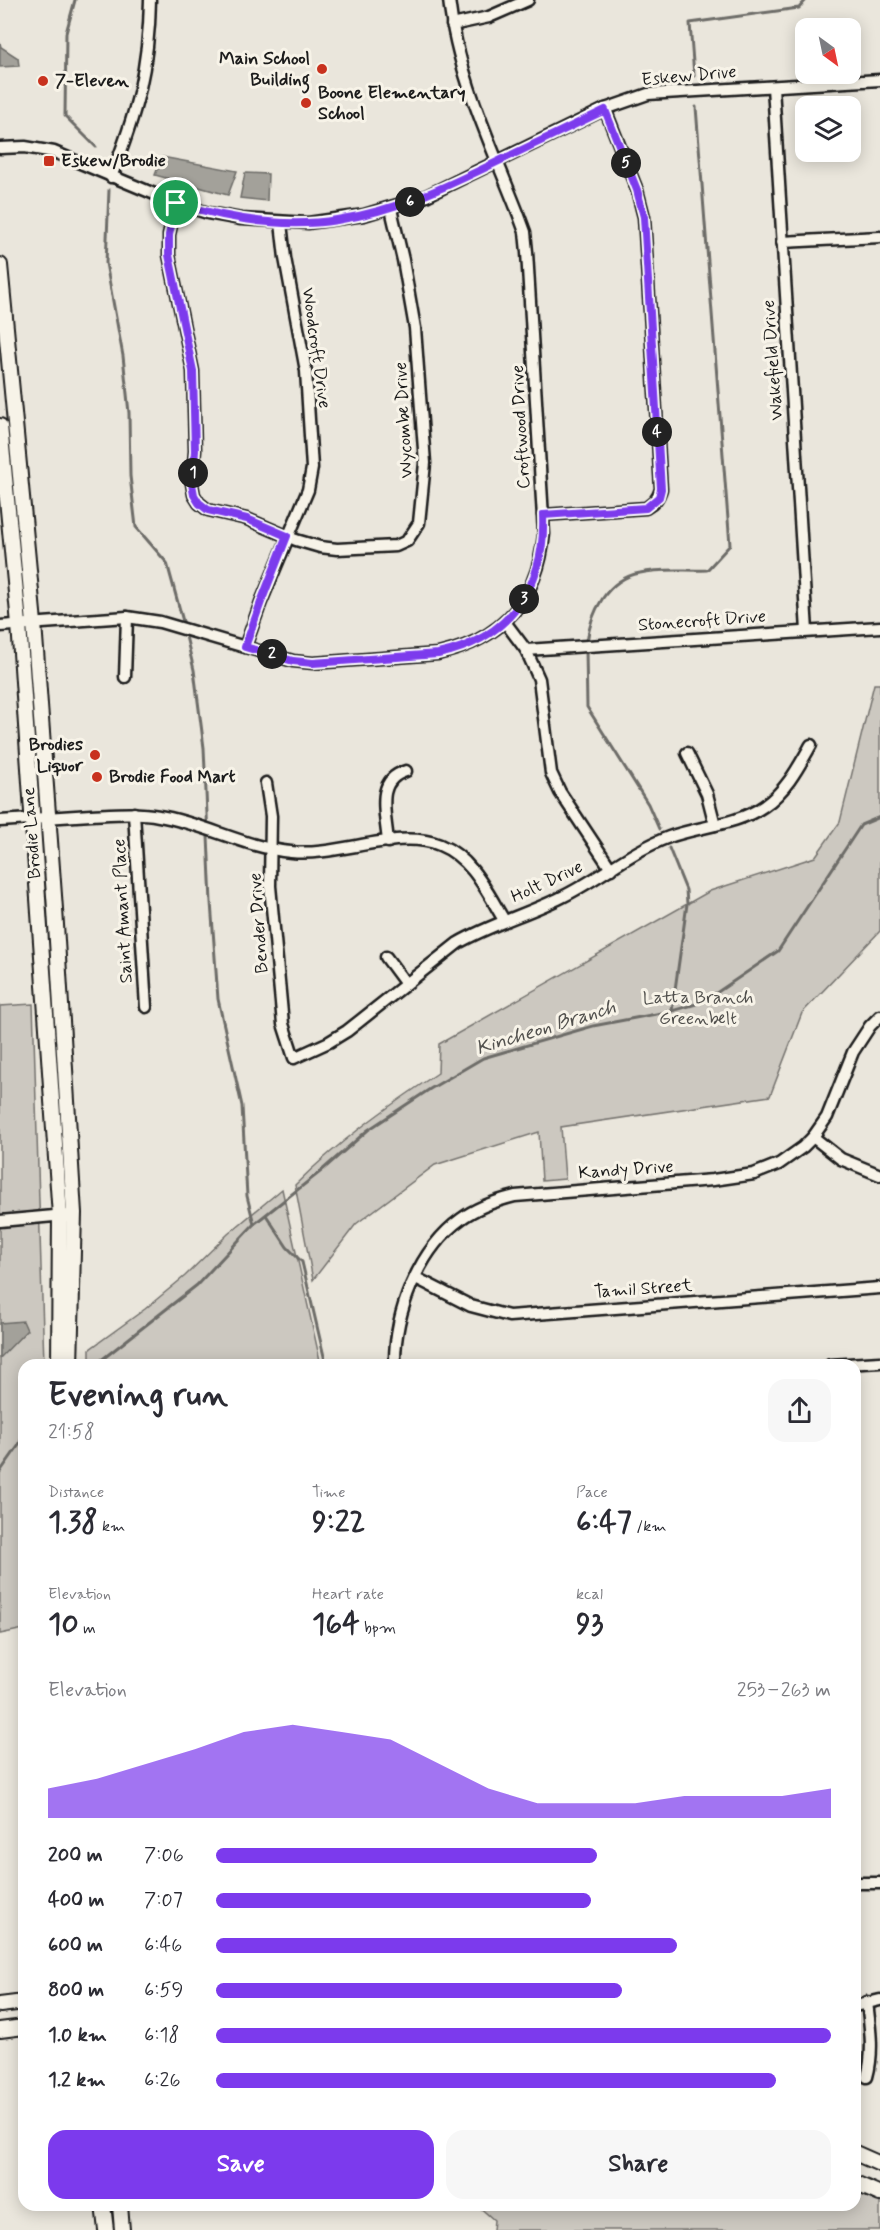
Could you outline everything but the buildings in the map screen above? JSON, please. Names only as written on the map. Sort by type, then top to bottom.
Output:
[{"type":"main road","name":"Brodie Lane","points":[[0,265],[3,331],[34,623],[74,1213],[65,1359]]},
{"type":"main road","name":"Brodie Lane","points":[[0,426],[2,477],[19,624],[33,819],[60,1216],[65,1359]]},
{"type":"main road","points":[[0,2005],[18,2003]]},
{"type":"main road","points":[[0,2030],[18,2028]]},
{"type":"main road","points":[[861,2156],[880,2164]]},
{"type":"main road","points":[[861,2186],[880,2194]]},
{"type":"main road","points":[[104,2211],[106,2230]]},
{"type":"main road","points":[[120,2211],[122,2230]]},
{"type":"street","points":[[111,177],[142,87],[147,56],[150,0]]},
{"type":"street","name":"Croftwood Drive","points":[[0,626],[127,618],[160,622],[293,661],[313,663],[438,654],[471,644],[505,622],[520,606],[538,570],[543,543],[525,232],[462,65],[452,25],[449,0]]},
{"type":"street","points":[[452,25],[489,16],[528,0]]},
{"type":"street","name":"Eskew Drive","points":[[0,148],[25,147],[54,152],[176,203],[241,219],[281,223],[335,221],[391,208],[441,189],[605,110],[648,94],[880,80]]},
{"type":"street","name":"Wakefield Drive","points":[[773,87],[807,631]]},
{"type":"street","points":[[543,515],[646,508],[659,497],[661,489],[644,217],[639,196],[605,110]]},
{"type":"street","name":"Wycombe Drive","points":[[176,203],[169,235],[169,255],[193,371],[195,451],[192,484],[194,495],[199,503],[208,510],[247,519],[320,547],[337,549],[396,546],[407,541],[419,523],[425,463],[417,348],[403,260],[391,208]]},
{"type":"street","name":"Woodcroft Drive","points":[[245,647],[287,536],[308,490],[312,468],[306,371],[285,258],[281,223]]},
{"type":"street","points":[[782,242],[880,237]]},
{"type":"street","points":[[2,477],[20,476]]},
{"type":"street","points":[[125,676],[127,618]]},
{"type":"street","points":[[505,622],[526,650],[539,679],[551,773],[560,792],[611,868]]},
{"type":"street","name":"Stonecroft Drive","points":[[526,650],[880,627]]},
{"type":"street","name":"Holt Drive","points":[[294,1058],[347,1031],[458,943],[504,920],[560,898],[670,837],[715,825],[763,808],[789,782],[811,745]]},
{"type":"street","points":[[687,753],[707,795],[715,825]]},
{"type":"street","points":[[388,842],[384,794],[389,780],[406,771]]},
{"type":"street","name":"Bender Drive","points":[[266,783],[271,816],[270,885],[284,1024],[294,1058]]},
{"type":"street","points":[[0,821],[134,813],[158,815],[288,852],[310,853],[409,839],[426,841],[454,852],[475,873],[504,920]]},
{"type":"street","name":"Saint Amant Place","points":[[134,813],[146,1007]]},
{"type":"street","points":[[386,957],[406,984]]},
{"type":"street","name":"Kandy Drive","points":[[396,1359],[400,1314],[416,1278],[435,1245],[449,1228],[471,1212],[497,1200],[537,1193],[740,1178],[779,1164],[803,1148],[813,1137],[826,1117],[860,1039],[880,1016]]},
{"type":"street","points":[[813,1137],[841,1159],[880,1175]]},
{"type":"street","points":[[0,1221],[74,1213]]},
{"type":"street","name":"Tamil Street","points":[[416,1278],[471,1306],[509,1316],[880,1288]]},
{"type":"street","points":[[861,1363],[880,1362]]},
{"type":"street","points":[[861,1883],[880,1883]]},
{"type":"street","points":[[861,2004],[880,2000]]},
{"type":"street","points":[[867,2002],[871,2046],[867,2077]]},
{"type":"green space","name":"Latta Branch Greenbelt","points":[[874,684],[880,684],[880,931],[802,1013],[770,1096],[561,1127],[565,1179],[542,1181],[539,1132],[435,1165],[356,1224],[313,1280],[295,1185],[364,1125],[438,1073],[439,1044],[710,891],[815,857],[840,822]]},
{"type":"green space","points":[[33,1004],[44,1359],[18,1359],[18,1630],[0,1634],[0,1006]]},
{"type":"green space","points":[[282,1189],[320,1359],[90,1359],[90,1349],[185,1276],[228,1234]]},
{"type":"green space","points":[[861,2190],[880,2199],[880,2230],[493,2230],[494,2220],[484,2211],[861,2211]]},
{"type":"shaded area","points":[[0,43],[1,47],[18,58],[19,66],[0,67]]},
{"type":"shaded area","points":[[162,157],[237,171],[228,195],[155,175]]},
{"type":"shaded area","points":[[245,173],[268,174],[267,201],[240,198]]},
{"type":"shaded area","points":[[23,1321],[27,1330],[0,1358],[0,1323]]},
{"type":"waterway","points":[[75,0],[66,33],[65,116],[96,147]]},
{"type":"waterway","points":[[694,76],[690,23],[799,8],[806,0]]},
{"type":"waterway","points":[[587,643],[596,609],[618,582],[628,576],[648,571],[707,570],[730,545],[696,107]]},
{"type":"waterway","points":[[109,190],[106,263],[123,356],[129,413],[130,476],[136,527],[167,563],[184,625]]},
{"type":"waterway","points":[[185,632],[194,670],[204,748],[218,999],[242,1106],[247,1196],[254,1224]]},
{"type":"waterway","points":[[586,650],[587,707],[648,804],[659,829]]},
{"type":"waterway","name":"Kincheon Branch","points":[[103,1359],[197,1285],[254,1224],[320,1172],[368,1130],[430,1089],[483,1058],[593,1026],[672,1011],[703,1002],[778,951],[861,825],[880,817]]},
{"type":"waterway","points":[[669,848],[686,890],[687,904],[672,1011]]},
{"type":"waterway","points":[[266,1215],[287,1247],[302,1262],[325,1359]]},
{"type":"waterway","name":"Kincheon Branch","points":[[0,1472],[18,1446]]},
{"type":"place","name":"Main School Building","points":[[322,69]]},
{"type":"place","name":"7-Eleven","points":[[43,81]]},
{"type":"place","name":"Boone Elementary School","points":[[306,103]]},
{"type":"place","name":"Eskew/Brodie","points":[[49,161]]},
{"type":"place","name":"Brodies Liquor","points":[[95,755]]},
{"type":"place","name":"Brodie Food Mart","points":[[97,777]]},
{"type":"route","points":[[605,110],[637,190],[644,217],[661,489],[659,497],[646,508],[543,515],[544,534],[538,570],[520,606],[487,636],[456,650],[438,654],[313,663],[293,661],[245,647],[287,536],[247,519],[208,510],[199,503],[194,495],[192,484],[195,451],[193,371],[168,245],[176,203],[208,213],[281,223],[335,221],[364,215],[391,208],[441,189],[605,110]]}]
